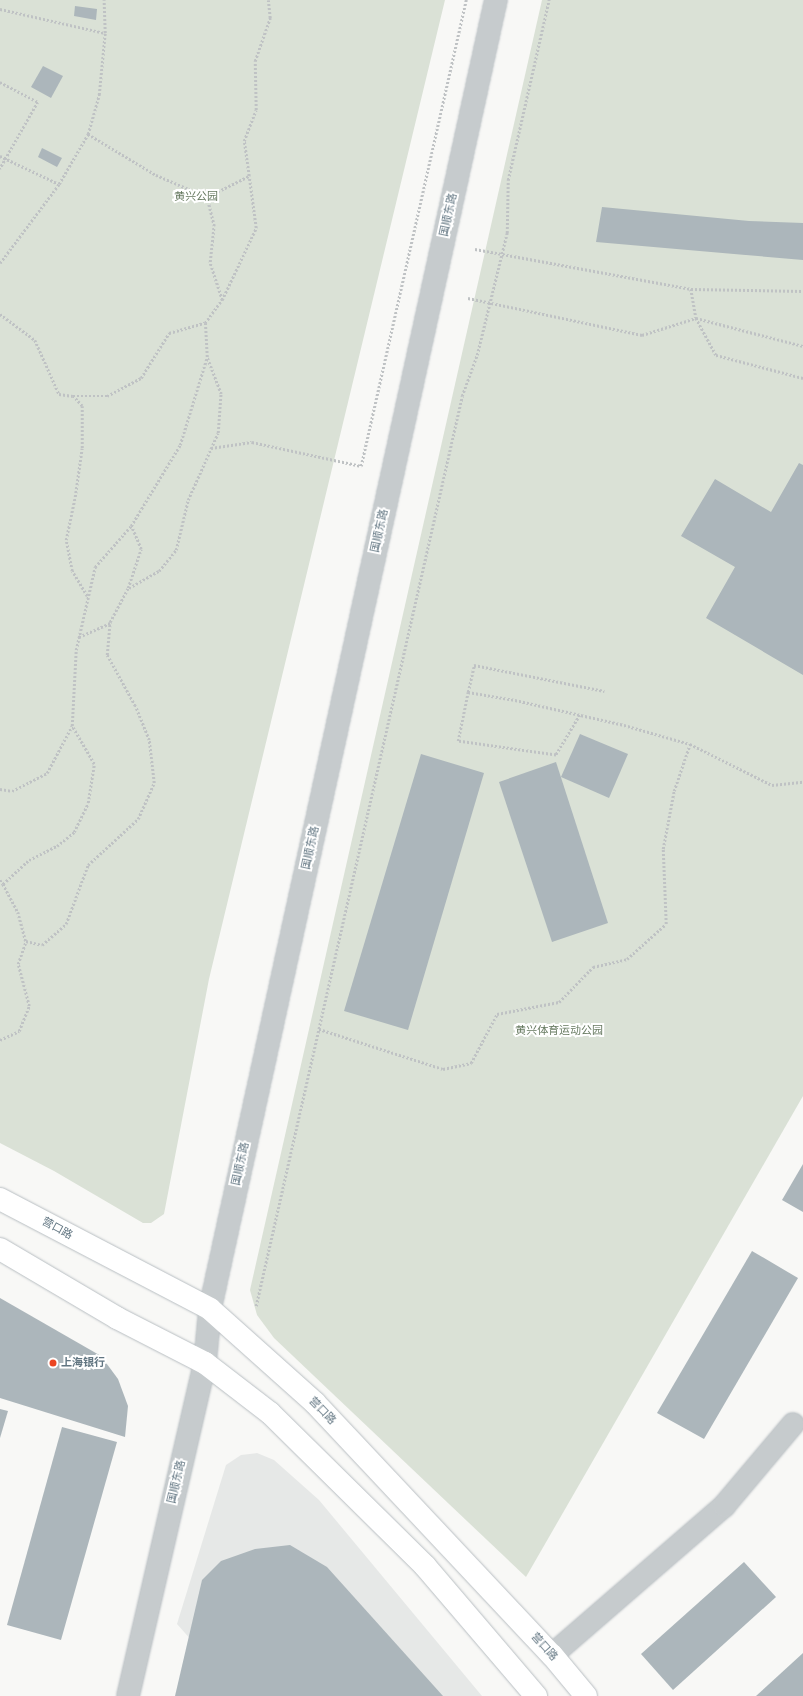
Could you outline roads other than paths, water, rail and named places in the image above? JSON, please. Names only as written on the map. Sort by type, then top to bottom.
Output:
[{"type":"main road","name":"营口路","points":[[0,1199],[210,1309],[315,1403],[552,1655],[586,1696]]},
{"type":"main road","points":[[0,1249],[117,1318],[205,1364],[270,1413],[425,1566],[536,1696]]},
{"type":"street","name":"国顺东路","points":[[128,1696],[205,1364],[210,1309],[496,0]]},
{"type":"street","points":[[552,1655],[724,1506],[793,1424]]},
{"type":"place","name":"上海银行","points":[[53,1363]]},
{"type":"park label","name":"黄兴公园","points":[[196,197]]},
{"type":"park label","name":"黄兴体育运动公园","points":[[559,1031]]}]
